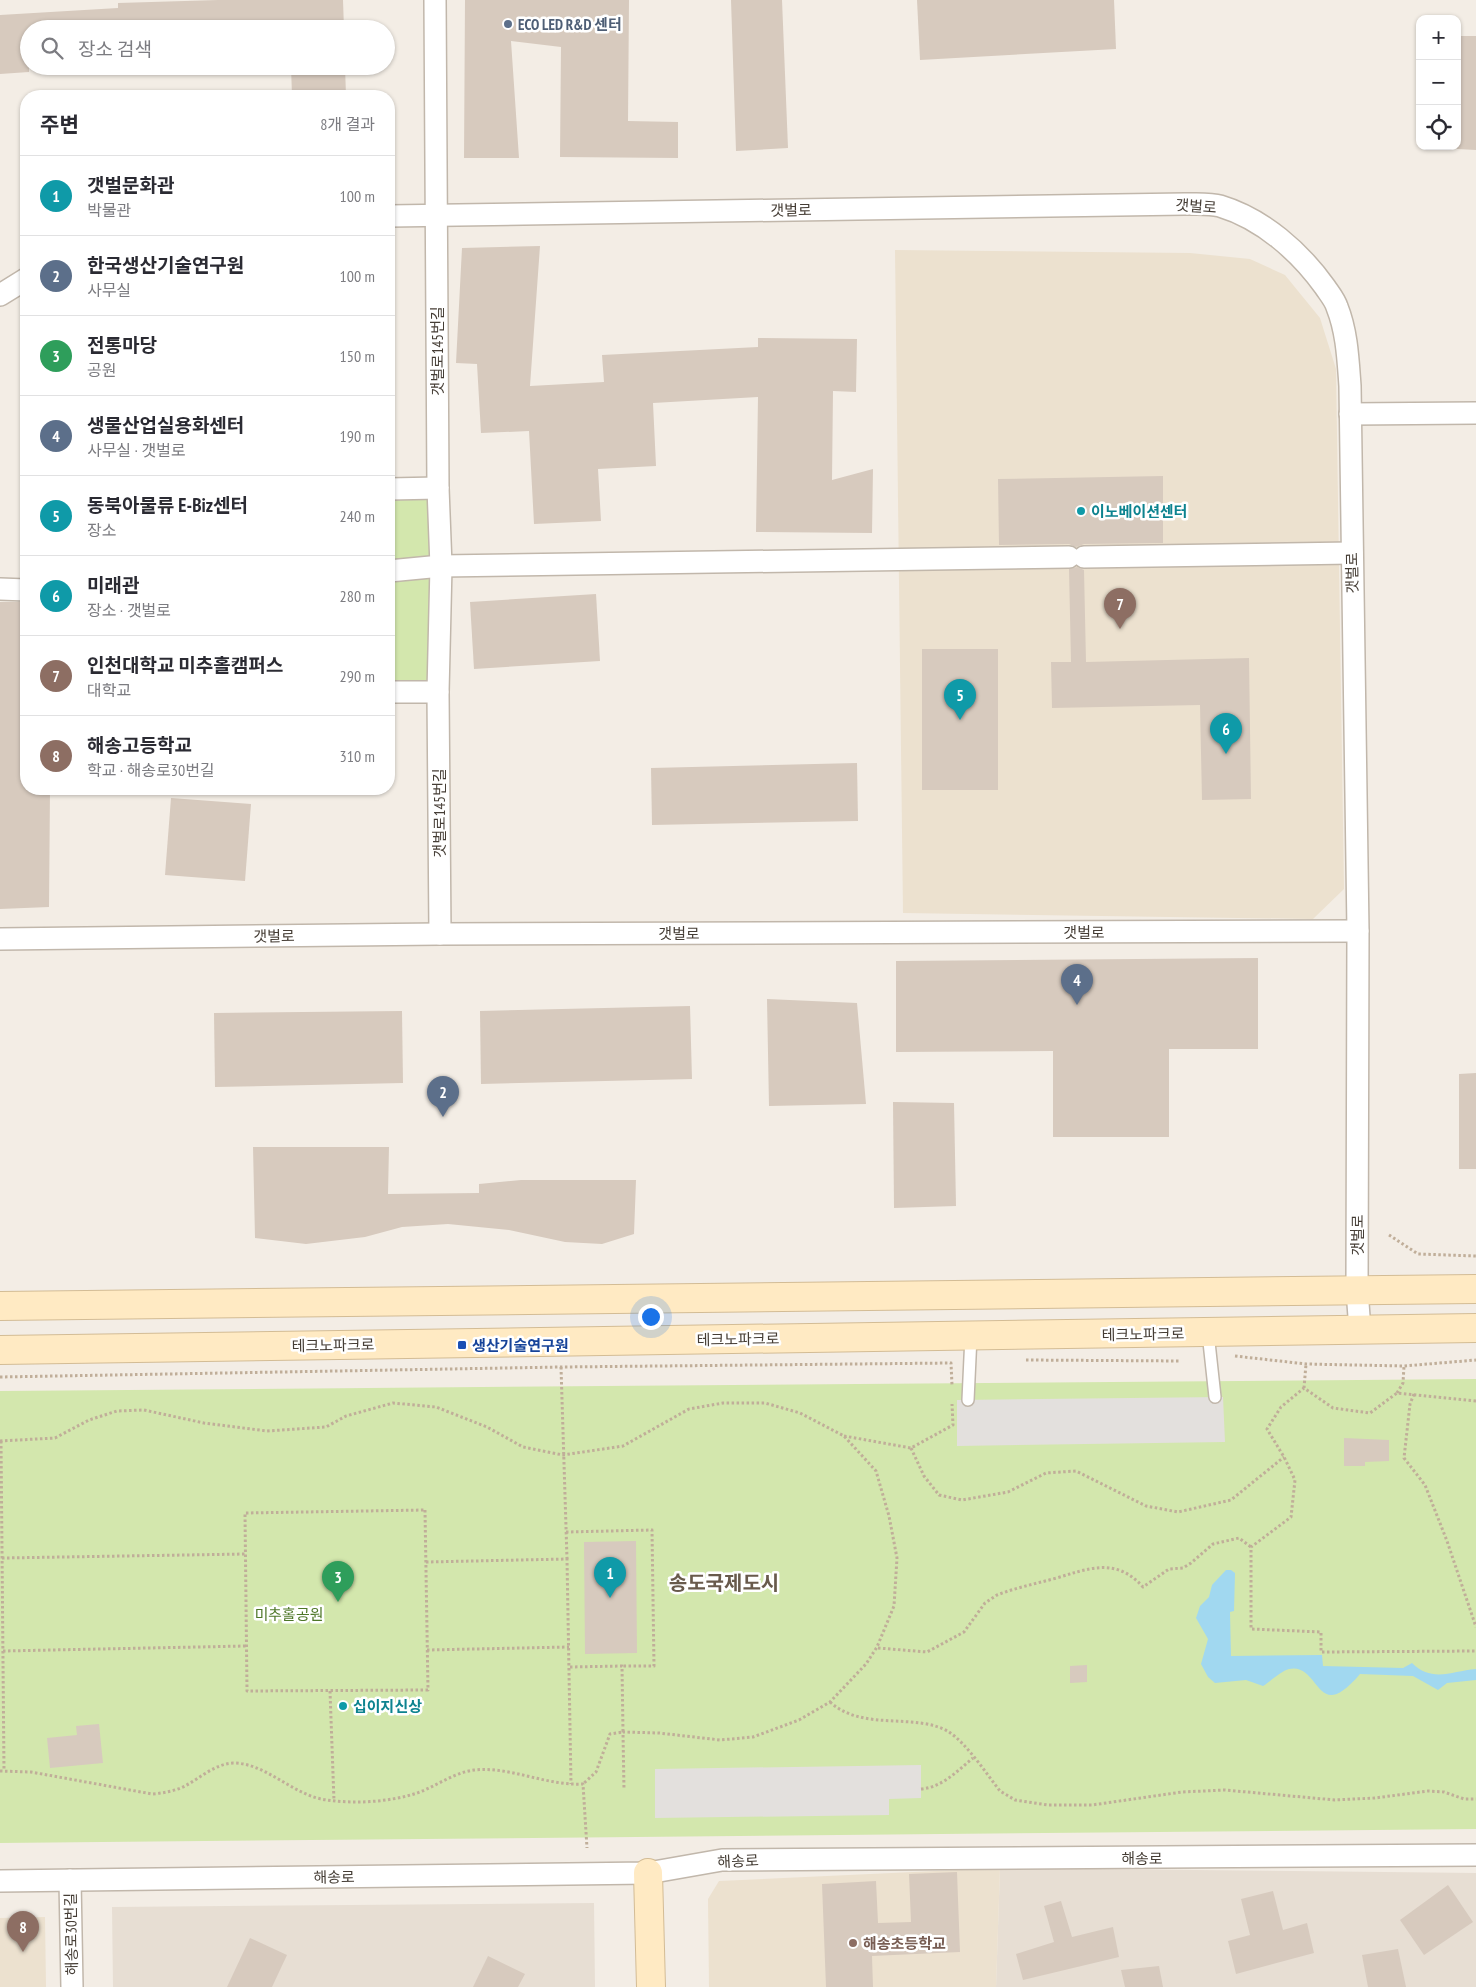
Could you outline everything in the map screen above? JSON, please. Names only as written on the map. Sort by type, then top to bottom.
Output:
[{"type":"street","name":"갯벌로145번길","points":[[435,0],[438,488],[441,566],[438,692],[440,934]]},
{"type":"street","name":"갯벌로","points":[[395,216],[1185,204],[1219,206],[1270,231],[1296,253],[1314,272],[1337,304],[1348,346],[1358,931],[1357,1290],[1360,1330]]},
{"type":"street","points":[[0,295],[20,283]]},
{"type":"street","points":[[1350,414],[1476,412]]},
{"type":"street","points":[[395,489],[438,488]]},
{"type":"street","points":[[395,570],[441,566],[1352,553]]},
{"type":"street","points":[[0,589],[20,590]]},
{"type":"street","points":[[395,692],[438,692]]},
{"type":"street","name":"갯벌로","points":[[0,939],[440,934],[1358,931]]},
{"type":"street","points":[[0,1306],[1476,1288]]},
{"type":"street","name":"테크노파크로","points":[[0,1350],[1476,1328]]},
{"type":"street","name":"해송로","points":[[0,1881],[648,1873],[722,1860],[1476,1855]]},
{"type":"street","points":[[648,1873],[651,1987]]},
{"type":"street","name":"해송로30번길","points":[[70,1880],[72,1987]]},
{"type":"lane","points":[[1208,1333],[1215,1397]]},
{"type":"lane","points":[[968,1400],[971,1336]]},
{"type":"path","points":[[1389,1235],[1418,1254],[1476,1256]]},
{"type":"path","points":[[1234,1356],[1306,1364],[1404,1366],[1476,1360]]},
{"type":"path","points":[[1023,1360],[1181,1361]]},
{"type":"path","points":[[0,1377],[562,1367],[952,1363]]},
{"type":"path","points":[[1250,1547],[1292,1517],[1295,1480],[1267,1429],[1281,1407],[1304,1388],[1306,1364]]},
{"type":"path","points":[[1304,1388],[1333,1408],[1370,1412],[1397,1393],[1403,1383],[1404,1366]]},
{"type":"path","points":[[562,1367],[570,1667],[571,1784]]},
{"type":"path","points":[[1397,1393],[1476,1401]]},
{"type":"path","points":[[1414,1394],[1410,1404],[1404,1458],[1425,1485],[1447,1541],[1476,1627]]},
{"type":"path","points":[[844,1436],[876,1471],[889,1516],[897,1558],[894,1606],[878,1648],[866,1664],[830,1702],[799,1720],[776,1730],[734,1741],[659,1733],[623,1732],[610,1734],[596,1772],[583,1784],[571,1784],[474,1770],[459,1774],[413,1794],[370,1802],[334,1801],[300,1793],[244,1764],[231,1763],[218,1766],[184,1786],[167,1793],[152,1794],[31,1772],[2,1771],[3,1651],[0,1441],[55,1438],[89,1420],[117,1411],[144,1410],[204,1423],[267,1431],[326,1427],[346,1416],[393,1403],[436,1407],[487,1427],[523,1447],[563,1455],[623,1446],[689,1409],[723,1403],[765,1403],[800,1412],[844,1436],[911,1448],[953,1425]]},
{"type":"path","points":[[911,1448],[924,1476],[939,1495],[962,1500],[1008,1492],[1046,1473],[1076,1471],[1146,1506],[1178,1512],[1231,1500],[1284,1457]]},
{"type":"path","points":[[425,1510],[426,1562],[428,1690],[246,1691],[245,1513],[425,1510]]},
{"type":"path","points":[[566,1532],[652,1530],[654,1666],[570,1667]]},
{"type":"path","points":[[878,1648],[927,1652],[964,1632],[985,1603],[997,1594],[1083,1570],[1102,1567],[1117,1568],[1132,1574],[1143,1587],[1169,1569],[1183,1568],[1213,1544],[1239,1538],[1250,1547]]},
{"type":"path","points":[[1250,1547],[1251,1629],[1321,1632],[1321,1652],[1476,1651]]},
{"type":"path","points":[[2,1558],[246,1554]]},
{"type":"path","points":[[426,1562],[567,1559]]},
{"type":"path","points":[[3,1651],[246,1646]]},
{"type":"path","points":[[427,1650],[569,1647]]},
{"type":"path","points":[[622,1666],[624,1790]]},
{"type":"path","points":[[330,1691],[334,1801]]},
{"type":"path","points":[[830,1702],[838,1709],[860,1717],[940,1728],[955,1738],[1006,1796],[1026,1803],[1092,1805],[1182,1792],[1225,1790],[1335,1800],[1375,1798],[1428,1791],[1444,1792],[1464,1799],[1476,1799]]},
{"type":"path","points":[[921,1789],[930,1788],[947,1780],[973,1758]]},
{"type":"path","points":[[583,1784],[587,1848]]},
{"type":"shaded area","points":[[895,250],[1190,253],[1250,259],[1285,275],[1320,318],[1336,369],[1344,889],[1313,919],[903,913]]},
{"type":"shaded area","points":[[1223,1397],[1225,1442],[957,1446],[957,1400]]},
{"type":"shaded area","points":[[921,1765],[921,1798],[889,1799],[889,1815],[655,1818],[655,1769]]},
{"type":"shaded area","points":[[1000,1868],[1476,1873],[1476,1987],[996,1987]]},
{"type":"shaded area","name":"해송초등학교","points":[[1000,1868],[996,1987],[709,1987],[708,1899],[719,1881]]},
{"type":"shaded area","points":[[594,1903],[595,1987],[113,1987],[112,1907]]},
{"type":"shaded area","points":[[45,1917],[46,1987],[0,1987],[0,1918]]},
{"type":"green space","points":[[438,488],[438,692],[395,692],[395,489]]},
{"type":"green space","name":"미추홀공원","points":[[1476,1379],[1476,1829],[0,1843],[0,1391]]},
{"type":"water","points":[[1226,1570],[1231,1570],[1235,1573],[1234,1611],[1230,1612],[1231,1656],[1322,1655],[1323,1666],[1403,1668],[1412,1663],[1427,1673],[1435,1674],[1476,1669],[1476,1680],[1447,1683],[1438,1690],[1413,1676],[1360,1674],[1345,1689],[1334,1695],[1326,1694],[1307,1674],[1299,1669],[1286,1670],[1263,1686],[1246,1680],[1215,1683],[1208,1677],[1201,1664],[1208,1639],[1196,1618],[1200,1606],[1209,1597],[1212,1585]]},
{"type":"building","points":[[218,0],[343,0],[344,20],[20,20],[20,73],[0,74],[0,15],[118,8],[118,3]]},
{"type":"building","points":[[465,0],[629,0],[628,121],[678,122],[678,158],[560,157],[561,47],[511,41],[519,158],[464,158]]},
{"type":"building","points":[[731,0],[782,0],[788,148],[736,151]]},
{"type":"building","points":[[917,0],[1114,0],[1116,49],[920,60]]},
{"type":"building","points":[[1461,36],[1476,36],[1476,150],[1461,149]]},
{"type":"building","points":[[291,75],[345,75],[346,90],[292,90]]},
{"type":"building","points":[[540,246],[530,386],[604,382],[602,355],[758,347],[758,338],[857,339],[856,392],[833,391],[832,480],[873,469],[872,533],[756,532],[758,397],[653,403],[656,466],[598,469],[601,521],[534,524],[529,431],[481,433],[477,364],[456,363],[462,248]]},
{"type":"building","name":"이노베이션센터","points":[[1163,476],[1163,543],[1084,544],[1076,547],[1069,544],[999,545],[998,479]]},
{"type":"building","points":[[1077,567],[1084,570],[1086,662],[1249,658],[1251,799],[1202,800],[1200,705],[1052,708],[1051,662],[1071,662],[1069,569]]},
{"type":"building","points":[[596,594],[600,661],[474,669],[470,602]]},
{"type":"building","points":[[0,602],[20,602],[20,795],[50,795],[49,907],[0,909]]},
{"type":"building","points":[[922,649],[998,649],[998,790],[922,790]]},
{"type":"building","points":[[857,763],[858,821],[652,825],[651,768]]},
{"type":"building","points":[[171,798],[251,804],[245,881],[165,875]]},
{"type":"building","points":[[1258,958],[1258,1049],[1169,1049],[1169,1137],[1053,1137],[1053,1051],[896,1052],[896,961]]},
{"type":"building","points":[[767,999],[857,1003],[866,1104],[769,1106]]},
{"type":"building","points":[[690,1006],[692,1079],[481,1084],[480,1011]]},
{"type":"building","points":[[402,1011],[403,1083],[215,1087],[214,1013]]},
{"type":"building","points":[[1476,1073],[1476,1169],[1459,1169],[1459,1074]]},
{"type":"building","points":[[893,1102],[954,1103],[956,1206],[894,1208]]},
{"type":"building","points":[[253,1147],[389,1147],[388,1194],[479,1193],[479,1184],[521,1180],[636,1180],[634,1234],[602,1244],[565,1242],[509,1230],[448,1224],[402,1227],[365,1237],[306,1244],[255,1238]]},
{"type":"building","points":[[1344,1438],[1389,1440],[1389,1461],[1365,1462],[1365,1466],[1344,1466]]},
{"type":"building","points":[[636,1541],[637,1653],[585,1654],[584,1542]]},
{"type":"building","points":[[1087,1665],[1087,1682],[1070,1683],[1070,1666]]},
{"type":"building","points":[[99,1724],[103,1763],[50,1768],[47,1738],[77,1735],[76,1726]]},
{"type":"building","points":[[957,1872],[960,1952],[872,1956],[873,1987],[826,1987],[822,1884],[876,1881],[878,1923],[911,1922],[909,1874]]},
{"type":"building","points":[[1448,1885],[1473,1922],[1424,1955],[1400,1920]]},
{"type":"building","points":[[1273,1891],[1283,1930],[1307,1923],[1314,1953],[1236,1974],[1228,1941],[1250,1935],[1241,1899]]},
{"type":"building","points":[[1061,1901],[1072,1937],[1113,1927],[1119,1957],[1023,1980],[1016,1954],[1054,1942],[1044,1906]]},
{"type":"building","points":[[250,1938],[287,1955],[272,1987],[227,1987]]},
{"type":"building","points":[[1398,1949],[1406,1987],[1368,1987],[1362,1955]]},
{"type":"building","points":[[488,1956],[525,1974],[518,1987],[473,1987]]},
{"type":"building","points":[[1159,1966],[1163,1987],[1125,1987],[1121,1970]]},
{"type":"place","name":"ECO LED R&D 센터","points":[[508,24]]},
{"type":"place","name":"이노베이션센터","points":[[1081,511]]},
{"type":"place","name":"인천대학교 미추홀캠퍼스","points":[[1120,629]]},
{"type":"place","name":"동북아물류 E-Biz센터","points":[[960,720]]},
{"type":"place","name":"미래관","points":[[1226,754]]},
{"type":"place","name":"생물산업실용화센터","points":[[1077,1005]]},
{"type":"place","name":"한국생산기술연구원","points":[[443,1117]]},
{"type":"place","name":"생산기술연구원","points":[[462,1345]]},
{"type":"place","name":"갯벌문화관","points":[[610,1598]]},
{"type":"place","name":"전통마당","points":[[338,1602]]},
{"type":"place","name":"십이지신상","points":[[343,1706]]},
{"type":"place","name":"해송초등학교","points":[[853,1943]]},
{"type":"place","name":"해송고등학교","points":[[23,1952]]},
{"type":"district","name":"송도국제도시","points":[[724,1583]]}]
